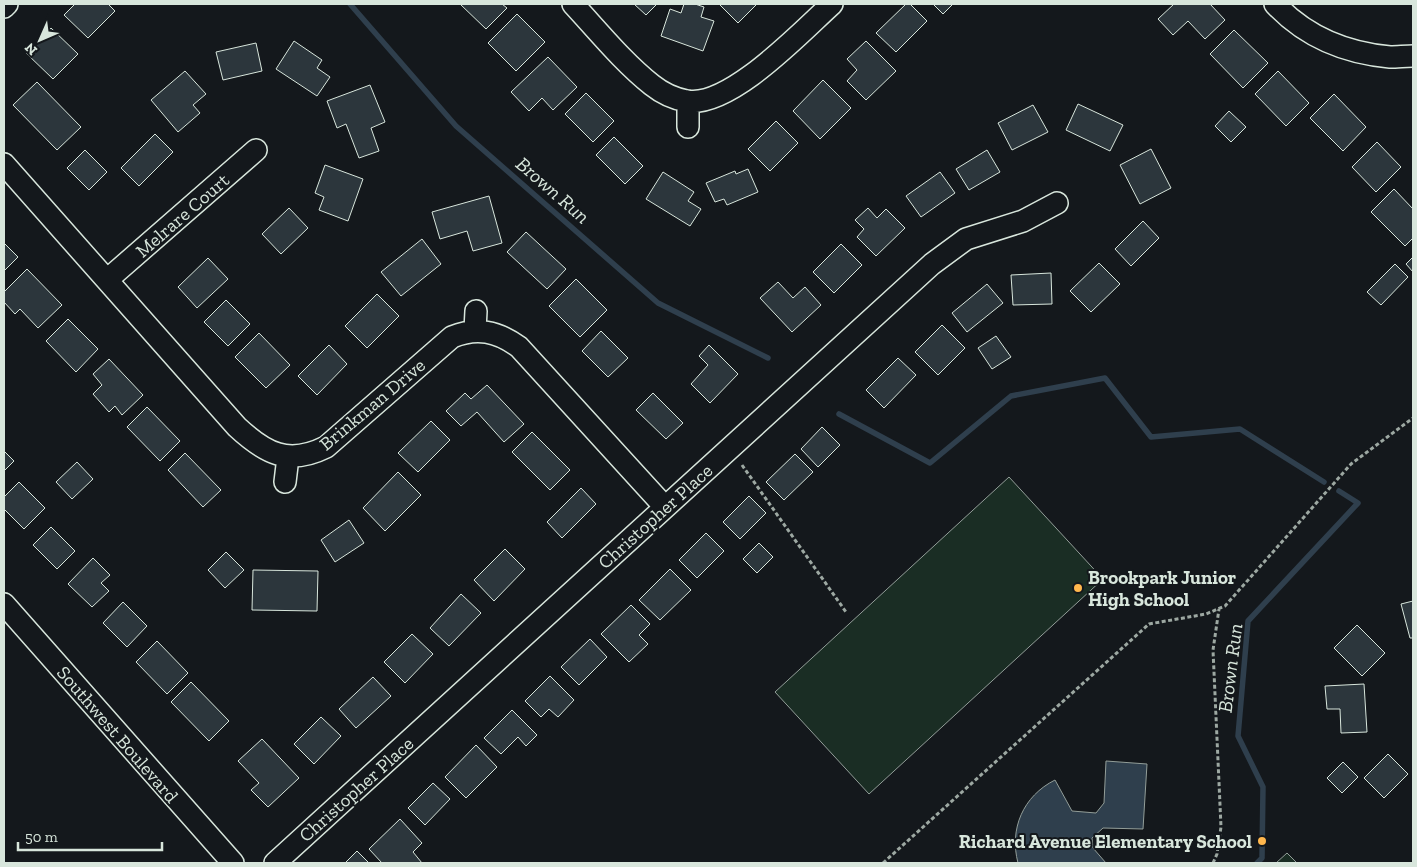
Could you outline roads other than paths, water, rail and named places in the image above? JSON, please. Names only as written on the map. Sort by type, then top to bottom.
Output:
[{"type":"street","points":[[4,7],[7,4]]},
{"type":"street","points":[[573,4],[622,57],[653,86],[670,96],[688,102],[707,99],[728,91],[747,79],[832,4]]},
{"type":"street","points":[[1275,4],[1306,31],[1324,41],[1367,54],[1413,56]]},
{"type":"street","points":[[688,102],[688,127]]},
{"type":"street","name":"Melrare Court","points":[[107,280],[256,150]]},
{"type":"street","name":"Brinkman Drive","points":[[4,164],[237,427],[268,452],[288,457],[313,454],[326,447],[452,337],[475,320],[519,346],[665,507]]},
{"type":"street","name":"Christopher Place","points":[[275,863],[950,249],[966,239],[1023,221],[1057,203]]},
{"type":"street","points":[[285,482],[288,457]]},
{"type":"street","name":"Southwest Boulevard","points":[[4,604],[233,863]]},
{"type":"water","points":[[1106,761],[1147,764],[1143,829],[1103,828],[1092,838],[1093,848],[1106,863],[1018,863],[1015,838],[1017,826],[1027,804],[1034,795],[1055,780],[1072,811],[1096,813],[1104,803]]},
{"type":"waterway","name":"Brown Run","points":[[350,4],[456,126],[658,303],[768,358]]},
{"type":"waterway","name":"Brown Run","points":[[839,414],[930,463],[1011,396],[1105,378],[1151,437],[1240,429],[1324,482]]},
{"type":"waterway","name":"Brown Run","points":[[1257,863],[1262,858],[1263,787],[1238,736],[1248,621],[1358,503],[1339,491]]},
{"type":"place","name":"Brookpark Junior High School","points":[[1078,588]]},
{"type":"place","name":"Richard Avenue Elementary School","points":[[1262,841]]}]
